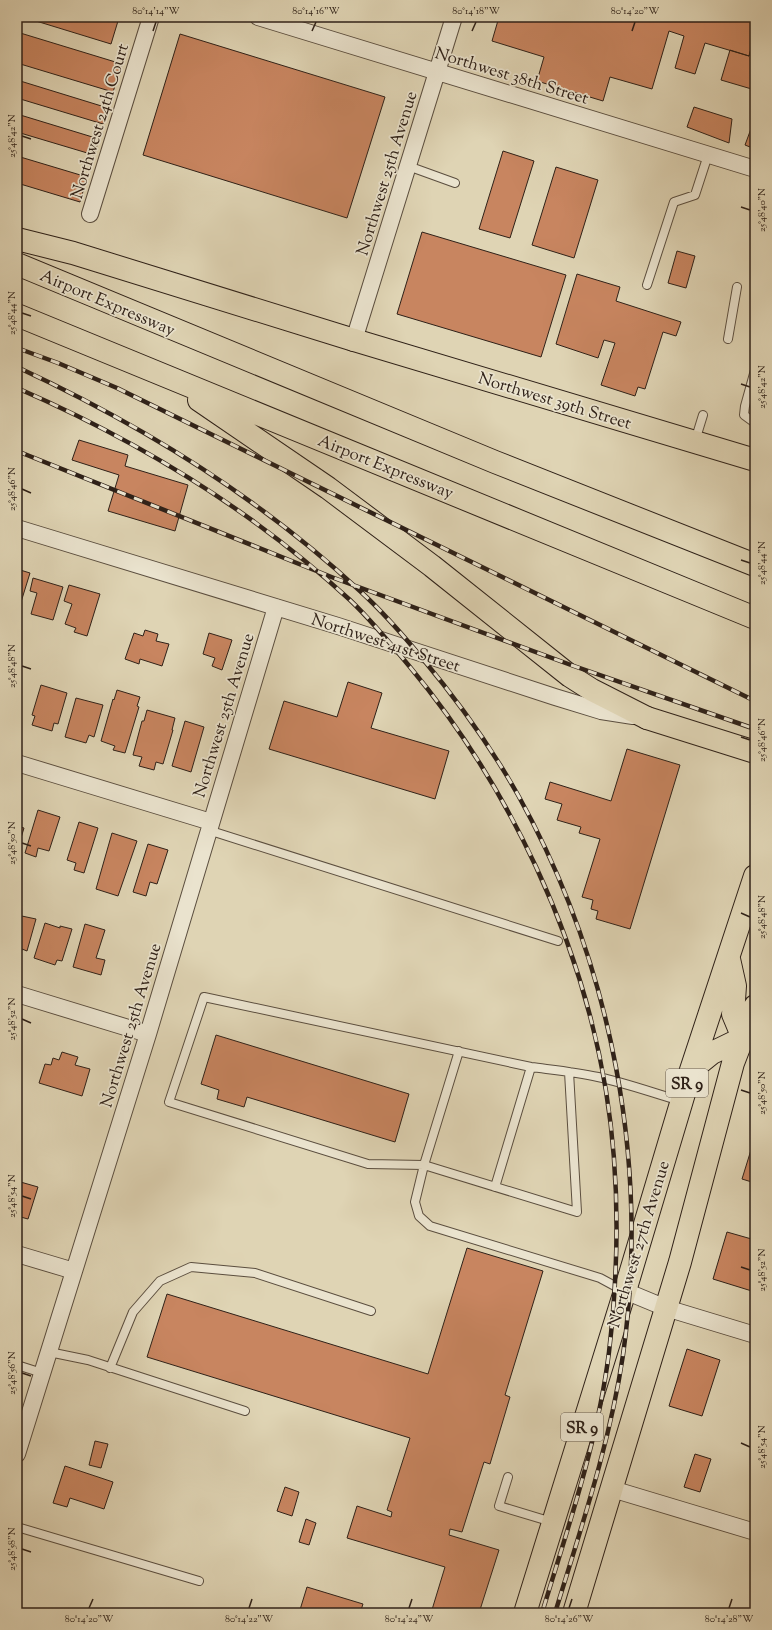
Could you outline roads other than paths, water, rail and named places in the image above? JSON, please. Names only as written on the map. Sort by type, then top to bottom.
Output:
[{"type":"main road","name":"Northwest 39th Street","points":[[17,239],[73,253],[354,340],[563,398],[695,442],[755,460]]},
{"type":"main road","name":"Airport Expressway","points":[[17,264],[488,459],[755,565]]},
{"type":"main road","name":"Airport Expressway","points":[[17,315],[476,502],[755,618]]},
{"type":"main road","points":[[160,374],[328,488],[432,566],[570,676],[592,690],[647,718]]},
{"type":"main road","name":"Northwest 41st Street","points":[[647,718],[755,752]]},
{"type":"main road","name":"Northwest 27th Avenue","points":[[525,1613],[625,1291],[681,1102],[755,876]]},
{"type":"main road","points":[[691,1070],[712,1053],[749,1040],[733,1014],[735,986],[728,958]]},
{"type":"main road","name":"SR 9","points":[[574,1613],[680,1262],[733,1063],[749,1040],[755,1006]]},
{"type":"street","name":"Northwest 24th Court","points":[[90,214],[151,17]]},
{"type":"street","name":"Northwest 38th Street","points":[[258,17],[755,169]]},
{"type":"street","name":"Northwest 25th Avenue","points":[[354,340],[454,17]]},
{"type":"street","name":"Northwest 41st Street","points":[[17,528],[276,607],[601,711],[647,718]]},
{"type":"street","name":"Northwest 25th Avenue","points":[[17,1454],[148,1034],[276,607]]},
{"type":"street","points":[[17,763],[210,826]]},
{"type":"street","points":[[17,994],[148,1034]]},
{"type":"street","points":[[17,1254],[74,1271]]},
{"type":"street","points":[[625,1291],[666,1308],[755,1335]]},
{"type":"street","points":[[612,1489],[755,1532]]},
{"type":"lane","points":[[647,285],[674,202],[695,195],[708,155]]},
{"type":"lane","points":[[408,166],[455,182]]},
{"type":"lane","points":[[728,339],[737,287]]},
{"type":"lane","points":[[755,370],[744,414],[755,423]]},
{"type":"lane","points":[[695,442],[703,415]]},
{"type":"lane","points":[[210,826],[558,941]]},
{"type":"lane","points":[[570,1072],[577,1212],[424,1165],[368,1164],[169,1102],[204,997],[531,1067],[570,1072],[600,1077],[681,1102]]},
{"type":"lane","points":[[459,1051],[424,1165],[416,1202],[419,1216],[430,1226],[600,1278],[625,1291]]},
{"type":"lane","points":[[495,1187],[531,1067]]},
{"type":"lane","points":[[110,1368],[133,1312],[160,1281],[191,1267],[255,1273],[371,1311]]},
{"type":"lane","points":[[49,1352],[88,1360],[245,1411]]},
{"type":"lane","points":[[17,1365],[42,1373]]},
{"type":"lane","points":[[508,1477],[500,1506],[553,1523]]},
{"type":"lane","points":[[17,1527],[199,1581]]},
{"type":"railway","points":[[17,348],[58,363],[117,388],[755,701]]},
{"type":"railway","points":[[17,367],[109,413],[198,466],[281,524],[360,591],[385,615],[408,641],[473,725],[497,759],[518,795],[551,860],[578,927],[600,996],[616,1067],[626,1138],[631,1211],[630,1283],[623,1355],[611,1420],[585,1517],[555,1613]]},
{"type":"railway","points":[[17,388],[107,431],[192,480],[234,507],[274,536],[313,567],[350,600],[388,641],[446,713],[479,762],[509,813],[536,866],[559,921],[579,977],[594,1034],[611,1123],[616,1189],[615,1287],[609,1352],[604,1385],[590,1451],[572,1516],[542,1613]]},
{"type":"railway","points":[[17,451],[334,578],[571,665],[755,729]]}]
